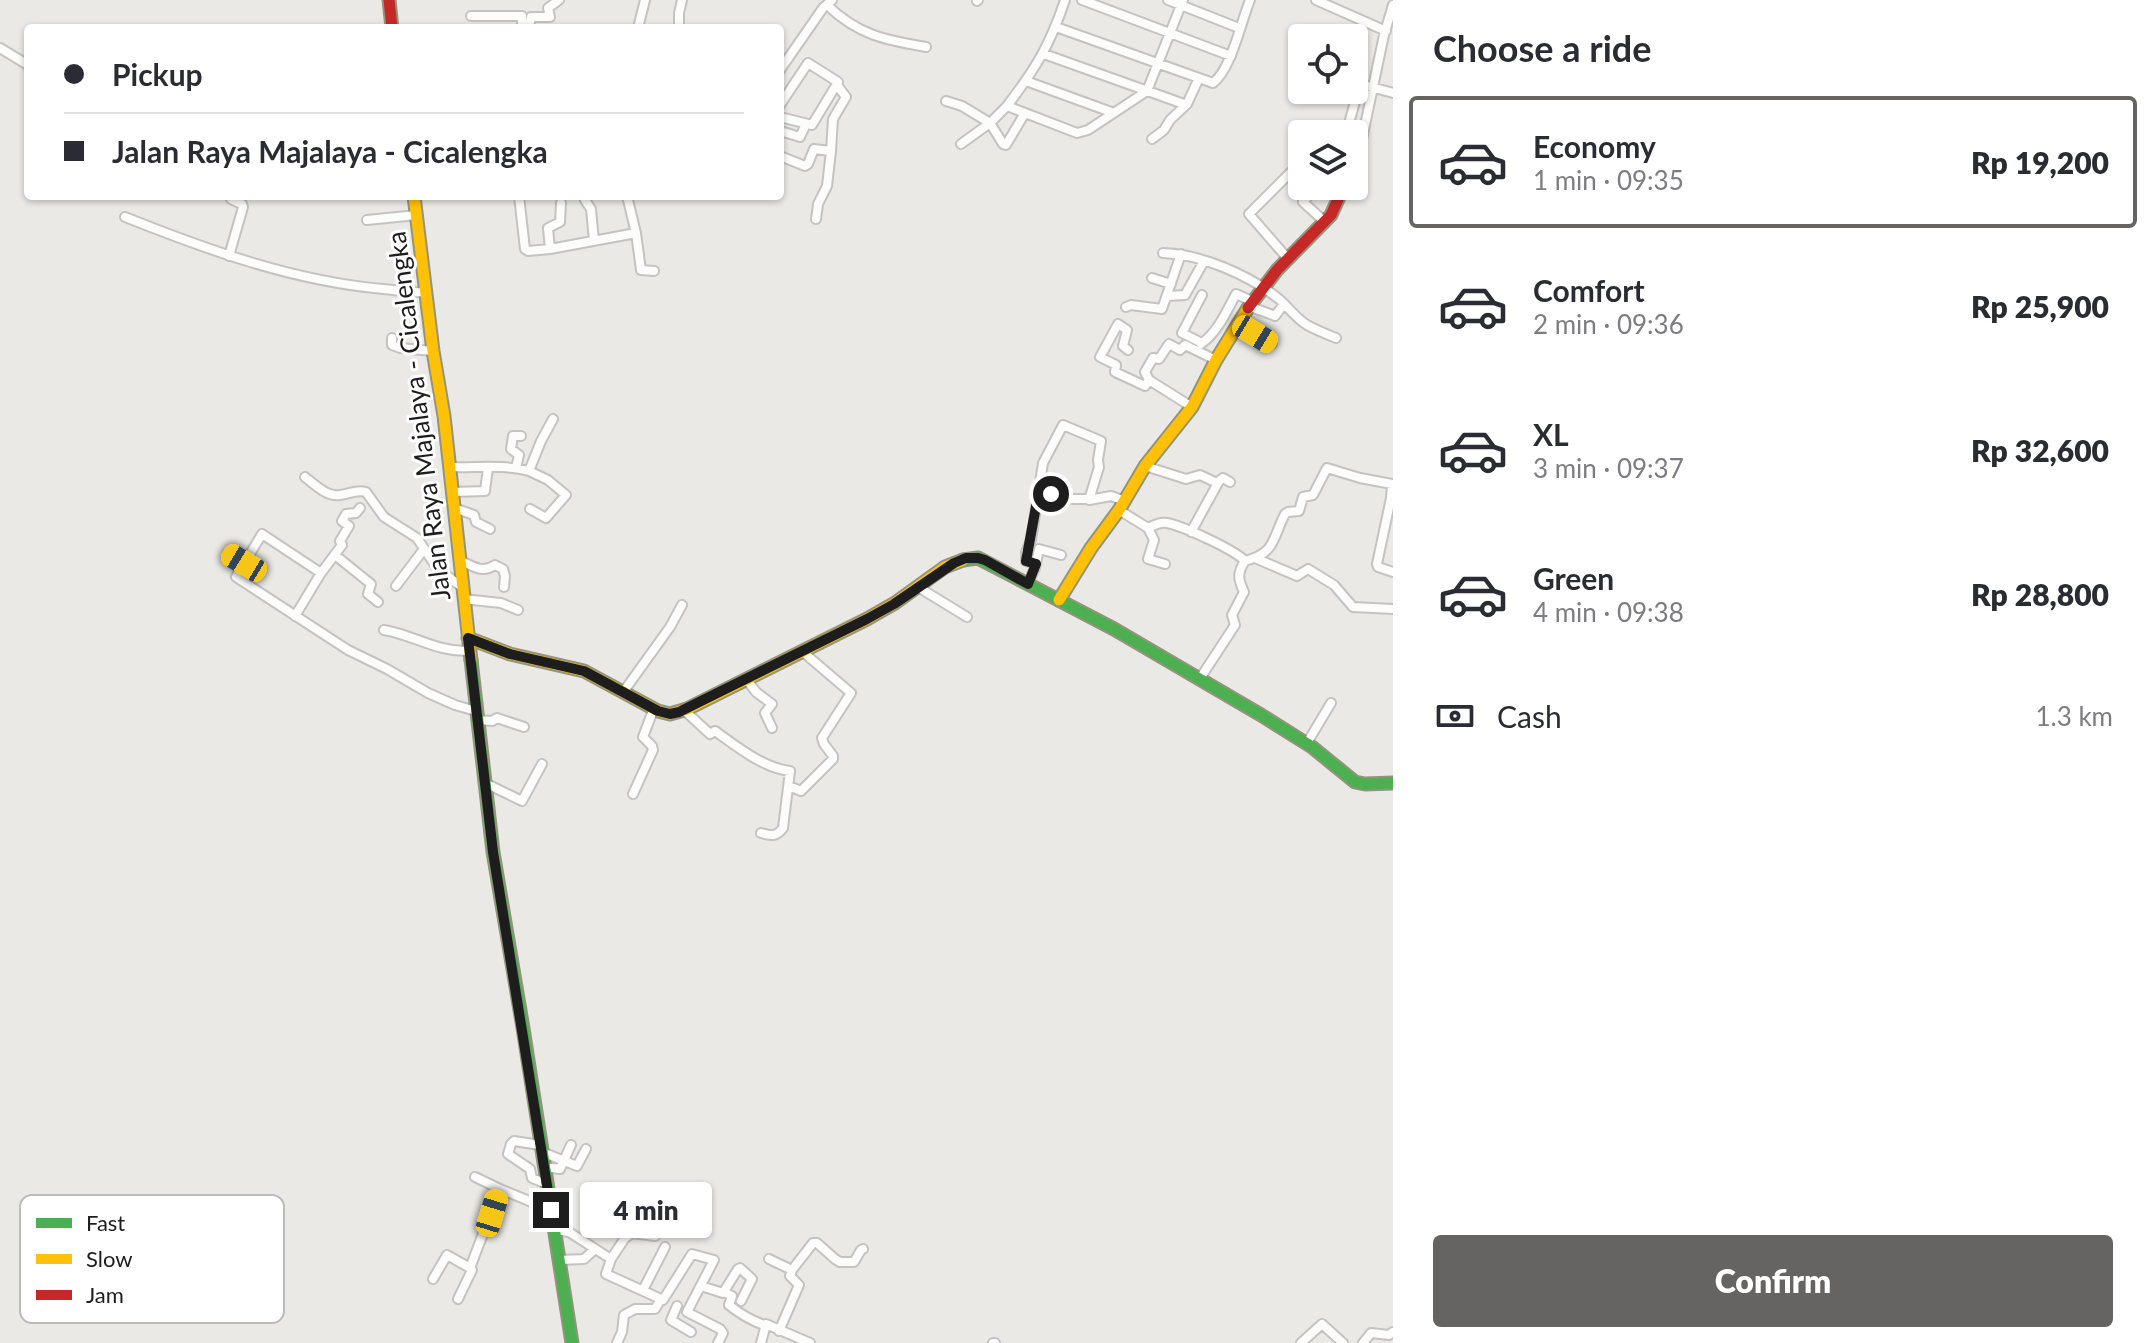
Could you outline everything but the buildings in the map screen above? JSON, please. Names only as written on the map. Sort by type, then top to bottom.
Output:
[{"type":"street","points":[[389,0],[392,24]]},
{"type":"street","points":[[530,24],[531,17],[550,17],[548,7],[559,0]]},
{"type":"street","points":[[639,24],[645,0]]},
{"type":"street","points":[[679,24],[682,0]]},
{"type":"street","points":[[961,144],[990,123],[1026,81],[1044,54],[1065,0]]},
{"type":"street","points":[[1082,0],[1105,4],[1170,34],[1231,56]]},
{"type":"street","points":[[1168,0],[1182,2],[1239,28]]},
{"type":"street","points":[[1056,27],[1213,83],[1231,56],[1250,0]]},
{"type":"street","points":[[1316,0],[1386,31]]},
{"type":"street","points":[[784,64],[829,2],[843,21],[859,30],[926,47]]},
{"type":"street","points":[[1007,106],[1077,133],[1088,130],[1147,91],[1182,2]]},
{"type":"street","points":[[1364,120],[1393,5]]},
{"type":"street","points":[[471,16],[522,16],[522,24]]},
{"type":"street","points":[[0,48],[24,63]]},
{"type":"street","points":[[1044,54],[1184,104]]},
{"type":"street","points":[[784,99],[808,63],[838,81],[837,85],[846,97],[833,119],[827,186],[818,204],[816,219]]},
{"type":"street","points":[[1152,139],[1187,104],[1199,78]]},
{"type":"street","points":[[1026,81],[1114,113]]},
{"type":"street","points":[[784,118],[813,124],[837,85]]},
{"type":"street","points":[[1368,85],[1393,93]]},
{"type":"street","points":[[946,101],[962,106],[990,123],[1006,145],[1025,113]]},
{"type":"street","points":[[784,132],[800,137],[806,124]]},
{"type":"street","points":[[784,158],[805,166],[814,149],[831,151]]},
{"type":"street","points":[[1288,174],[1249,214],[1288,259]]},
{"type":"street","points":[[229,256],[243,207],[233,200]]},
{"type":"street","name":"Jalan Raya Majalaya - Cicalengka","points":[[415,200],[444,416],[497,880],[571,1338]]},
{"type":"street","points":[[519,200],[525,249],[528,251],[636,233]]},
{"type":"street","points":[[585,200],[591,209],[594,241]]},
{"type":"street","points":[[628,200],[640,269],[654,271]]},
{"type":"street","points":[[1305,200],[1303,202],[1325,222]]},
{"type":"street","points":[[1059,600],[1145,466],[1192,407],[1250,303],[1325,222],[1337,200]]},
{"type":"street","points":[[550,249],[548,228],[560,222],[561,203]]},
{"type":"street","points":[[367,220],[417,215]]},
{"type":"street","points":[[125,217],[229,256],[346,286],[404,293],[425,292]]},
{"type":"street","points":[[1163,253],[1181,254],[1204,261],[1251,281],[1310,326],[1336,338]]},
{"type":"street","points":[[1126,307],[1162,309],[1181,254]]},
{"type":"street","points":[[1167,296],[1185,295],[1204,261]]},
{"type":"street","points":[[1152,278],[1171,284]]},
{"type":"street","points":[[1197,352],[1236,294],[1262,313],[1275,316],[1284,304]]},
{"type":"street","points":[[1202,295],[1182,333],[1202,343]]},
{"type":"street","points":[[1128,350],[1123,346],[1127,330],[1118,324],[1100,357],[1115,365],[1115,372],[1145,386],[1149,380]]},
{"type":"street","points":[[1238,325],[1272,344]]},
{"type":"street","points":[[392,338],[392,345],[400,348],[433,351]]},
{"type":"street","points":[[1192,407],[1149,380],[1145,373],[1153,358],[1160,358],[1169,344],[1180,350],[1184,345],[1216,360]]},
{"type":"street","points":[[529,471],[553,419]]},
{"type":"street","points":[[1036,564],[1026,561],[1026,552],[1031,540],[1043,463],[1064,424],[1101,441],[1099,467],[1088,499]]},
{"type":"street","points":[[516,468],[519,455],[511,450],[513,436],[521,436]]},
{"type":"street","points":[[449,467],[506,466],[529,471],[548,480],[566,495],[546,518],[530,509]]},
{"type":"street","points":[[1145,466],[1186,479],[1198,475],[1217,483]]},
{"type":"street","points":[[452,492],[485,491],[488,468]]},
{"type":"street","points":[[1199,680],[1235,625],[1232,615],[1244,592],[1238,573],[1245,561],[1263,555],[1271,546],[1285,514],[1299,511],[1303,497],[1313,496],[1326,468],[1392,483],[1377,565],[1393,572]]},
{"type":"street","points":[[305,477],[321,490],[336,496],[355,491],[366,492],[387,520],[417,538],[437,568],[518,610]]},
{"type":"street","points":[[1191,532],[1217,483],[1221,478],[1230,482]]},
{"type":"street","points":[[1039,490],[1090,501],[1111,496],[1148,528],[1154,542],[1148,559],[1165,564]]},
{"type":"street","points":[[295,616],[321,573],[343,545],[340,541],[349,526],[342,521],[346,514],[360,508]]},
{"type":"street","points":[[454,508],[474,514],[476,522],[490,529]]},
{"type":"street","points":[[1148,528],[1164,523],[1191,532],[1245,561]]},
{"type":"street","points":[[321,573],[262,534],[236,577],[348,650],[428,693],[490,721],[497,718],[524,727]]},
{"type":"street","points":[[396,586],[424,549]]},
{"type":"street","points":[[1028,584],[1039,549],[1061,555]]},
{"type":"street","points":[[228,554],[244,563]]},
{"type":"street","points":[[335,555],[372,585],[368,593],[378,602]]},
{"type":"street","points":[[384,630],[403,633],[444,650],[468,644],[584,671],[670,714],[803,652],[894,604],[954,563],[973,557],[985,560],[1114,629],[1307,743],[1355,782],[1393,783]]},
{"type":"street","points":[[1255,558],[1297,576],[1308,569],[1334,585],[1356,608],[1393,609]]},
{"type":"street","points":[[462,580],[495,565],[503,569],[504,587]]},
{"type":"street","points":[[918,587],[967,617]]},
{"type":"street","points":[[624,691],[682,605]]},
{"type":"street","points":[[789,786],[801,791],[833,759],[822,738],[851,693],[803,652]]},
{"type":"street","points":[[747,680],[756,692],[772,704],[765,713],[772,728]]},
{"type":"street","points":[[1307,743],[1331,703]]},
{"type":"street","points":[[633,794],[653,750],[643,737],[654,708]]},
{"type":"street","points":[[684,710],[710,734],[715,731],[773,767],[790,771],[783,828],[773,836],[761,833]]},
{"type":"street","points":[[485,782],[522,801],[542,764]]},
{"type":"street","points":[[547,1184],[532,1178],[530,1169],[508,1154],[514,1141],[541,1148],[577,1166],[586,1149]]},
{"type":"street","points":[[543,1167],[560,1169],[571,1145]]},
{"type":"street","points":[[475,1177],[551,1210]]},
{"type":"street","points":[[458,1299],[472,1270],[470,1268],[500,1189]]},
{"type":"street","points":[[555,1230],[569,1232],[611,1259]]},
{"type":"street","points":[[655,1236],[632,1233],[625,1238],[611,1259],[606,1274],[720,1329],[723,1333],[718,1343]]},
{"type":"street","points":[[779,1331],[799,1287],[790,1276],[792,1270],[815,1242],[840,1262],[854,1262],[863,1249]]},
{"type":"street","points":[[433,1279],[452,1245]]},
{"type":"street","points":[[643,1290],[665,1247]]},
{"type":"street","points":[[559,1260],[584,1259],[595,1249]]},
{"type":"street","points":[[617,1343],[624,1315],[635,1309],[655,1309],[692,1254],[714,1260],[687,1312]]},
{"type":"street","points":[[447,1255],[470,1268]]},
{"type":"street","points":[[769,1259],[792,1270]]},
{"type":"street","points":[[724,1292],[740,1268],[752,1279],[741,1301]]},
{"type":"street","points":[[701,1286],[732,1296],[729,1305],[749,1320],[810,1343]]},
{"type":"street","points":[[677,1306],[671,1320],[691,1332]]},
{"type":"street","points":[[1301,1343],[1322,1324],[1343,1343]]},
{"type":"street","points":[[761,1343],[764,1325]]},
{"type":"street","points":[[1363,1343],[1371,1333],[1389,1335],[1393,1332]]},
{"type":"traffic: fast","points":[[963,560],[978,558],[1114,629],[1312,747],[1355,782],[1393,783]]},
{"type":"traffic: fast","points":[[471,660],[493,852],[572,1343]]},
{"type":"traffic: slow","points":[[414,200],[444,416],[471,660]]},
{"type":"traffic: slow","points":[[1059,600],[1145,466],[1192,407],[1248,308]]},
{"type":"traffic: slow","points":[[468,638],[510,654],[584,671],[658,711],[670,714],[687,709],[867,619],[945,567],[963,560]]},
{"type":"traffic: jam","points":[[389,0],[392,24]]},
{"type":"traffic: jam","points":[[1248,308],[1277,270],[1331,215],[1338,200]]},
{"type":"route","points":[[551,1210],[499,894],[468,638],[510,654],[584,671],[658,711],[670,714],[679,712],[867,619],[959,560],[973,557],[985,560],[1028,584],[1036,564],[1026,561],[1026,552],[1031,540],[1039,490],[1051,494]]}]
